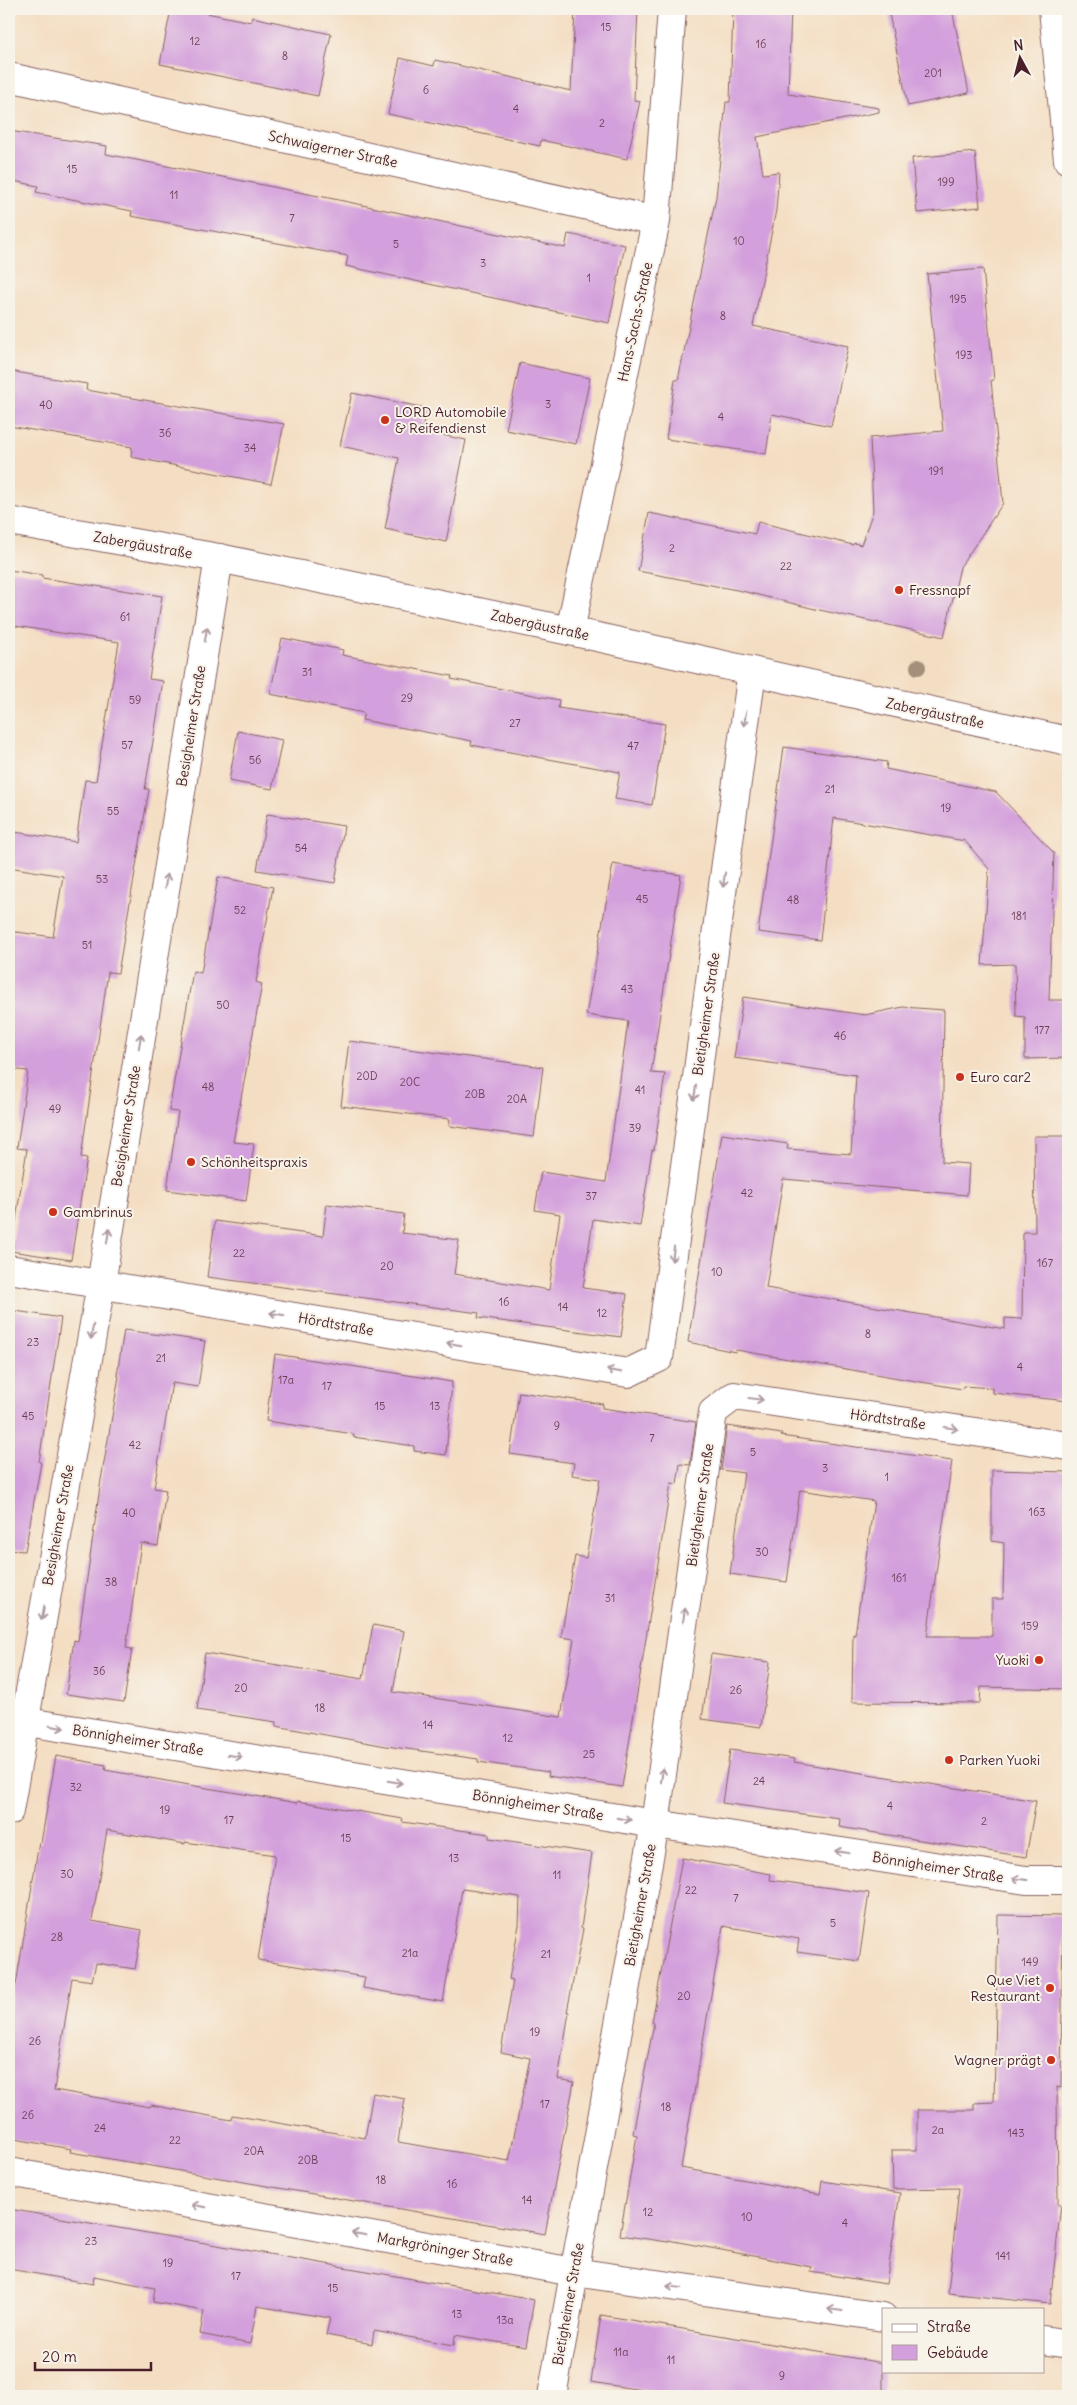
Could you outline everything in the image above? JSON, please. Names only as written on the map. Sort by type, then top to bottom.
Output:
[{"type":"street","name":"Hans-Sachs-Straße","points":[[570,631],[656,221],[672,9]]},
{"type":"street","points":[[1053,9],[1068,160]]},
{"type":"street","name":"Schwaigerner Straße","points":[[9,77],[656,221]]},
{"type":"street","name":"Zabergäustraße","points":[[9,521],[218,558],[570,631],[1068,741]]},
{"type":"street","name":"Besigheimer Straße","points":[[9,1810],[16,1720],[100,1284],[218,558]]},
{"type":"street","name":"Bietigheimer Straße","points":[[659,1358],[752,671]]},
{"type":"street","name":"Hördtstraße","points":[[9,1269],[628,1373],[659,1358]]},
{"type":"street","name":"Hördtstraße","points":[[713,1412],[734,1396],[1068,1446]]},
{"type":"street","name":"Bietigheimer Straße","points":[[552,2396],[655,1824],[713,1412]]},
{"type":"street","name":"Bönnigheimer Straße","points":[[16,1720],[655,1824],[1026,1880],[1068,1880]]},
{"type":"street","name":"Markgröninger Straße","points":[[9,2172],[574,2272],[882,2317]]},
{"type":"street","points":[[1044,2340],[1068,2344]]},
{"type":"building","points":[[171,9],[187,9],[251,22],[252,17],[331,34],[318,96],[160,64]]},
{"type":"building","points":[[575,9],[638,9],[634,100],[640,101],[627,159],[541,140],[540,146],[388,114],[400,58],[434,66],[435,60],[571,91]]},
{"type":"building","points":[[733,9],[791,9],[788,94],[879,108],[879,112],[757,137],[763,174],[779,172],[776,210],[753,326],[848,346],[831,426],[772,414],[766,454],[666,439],[675,380],[678,380],[716,197],[726,102],[730,102]]},
{"type":"building","points":[[888,9],[952,9],[969,93],[908,106]]},
{"type":"building","points":[[9,131],[107,146],[106,154],[334,199],[565,248],[568,234],[625,245],[609,323],[346,266],[348,256],[131,216],[132,211],[36,192],[38,186],[9,180]]},
{"type":"building","points":[[975,152],[980,207],[917,213],[912,158]]},
{"type":"building","points":[[983,269],[994,380],[991,380],[1003,503],[960,567],[944,637],[742,591],[638,571],[649,513],[755,534],[758,522],[853,545],[854,543],[861,545],[873,511],[870,438],[943,431],[927,274]]},
{"type":"building","points":[[520,363],[590,378],[576,444],[506,430]]},
{"type":"building","points":[[9,371],[87,384],[86,390],[284,424],[271,484],[131,457],[132,447],[9,426]]},
{"type":"building","points":[[352,393],[426,408],[422,431],[466,440],[446,542],[385,529],[399,458],[340,446]]},
{"type":"building","points":[[9,570],[42,575],[42,578],[162,596],[149,679],[163,681],[145,789],[149,789],[118,973],[108,972],[81,1157],[87,1158],[71,1260],[11,1251],[27,1149],[17,1148],[28,1071],[9,1069],[9,931],[53,937],[63,876],[9,867],[9,831],[76,842],[85,780],[96,781],[119,642],[9,625]]},
{"type":"building","points":[[282,638],[343,650],[342,655],[452,676],[451,679],[559,700],[558,708],[665,724],[652,805],[615,799],[620,772],[471,745],[472,741],[362,720],[364,713],[270,694]]},
{"type":"building","points":[[238,731],[282,740],[272,789],[229,781]]},
{"type":"building","points":[[784,747],[887,762],[886,769],[996,792],[1054,853],[1049,1000],[1068,1000],[1068,1058],[1025,1059],[1025,1017],[1016,1016],[1015,964],[982,965],[989,869],[965,841],[834,818],[820,940],[758,932]]},
{"type":"building","points":[[267,814],[344,826],[335,883],[257,870]]},
{"type":"building","points":[[613,864],[681,875],[651,1073],[665,1074],[640,1226],[593,1219],[583,1288],[627,1294],[621,1337],[478,1318],[479,1313],[207,1277],[215,1221],[323,1236],[327,1204],[404,1214],[402,1233],[459,1240],[454,1274],[549,1290],[560,1214],[535,1210],[541,1172],[606,1182],[628,1021],[586,1015]]},
{"type":"building","points":[[218,877],[273,887],[256,982],[262,984],[233,1142],[254,1144],[246,1201],[167,1190],[178,1112],[169,1111],[193,971],[201,973]]},
{"type":"building","points":[[743,997],[865,1015],[903,1007],[944,1010],[942,1162],[969,1164],[967,1195],[783,1179],[766,1288],[1005,1329],[1005,1318],[1022,1319],[1023,1232],[1035,1232],[1034,1136],[1068,1136],[1068,1401],[992,1393],[992,1388],[963,1386],[962,1389],[736,1350],[735,1352],[688,1342],[722,1134],[788,1144],[787,1149],[851,1154],[856,1075],[734,1058]]},
{"type":"building","points":[[349,1041],[543,1067],[534,1137],[449,1126],[450,1119],[341,1106]]},
{"type":"building","points":[[9,1310],[61,1318],[39,1462],[41,1463],[25,1551],[9,1550]]},
{"type":"building","points":[[124,1330],[205,1341],[198,1387],[172,1383],[154,1488],[166,1490],[158,1546],[141,1543],[126,1648],[132,1649],[124,1702],[66,1694],[74,1640],[78,1641],[101,1480],[119,1376],[117,1375]]},
{"type":"building","points":[[275,1354],[452,1382],[446,1455],[414,1451],[414,1446],[353,1437],[354,1434],[266,1421]]},
{"type":"building","points":[[519,1392],[603,1404],[602,1408],[696,1422],[690,1465],[680,1464],[677,1484],[671,1483],[622,1787],[548,1776],[549,1772],[478,1762],[478,1759],[386,1746],[276,1726],[276,1722],[197,1710],[205,1653],[363,1679],[373,1625],[404,1631],[393,1692],[561,1717],[574,1639],[561,1637],[575,1556],[586,1558],[600,1479],[572,1475],[574,1463],[510,1454]]},
{"type":"building","points":[[727,1426],[782,1434],[781,1436],[952,1461],[927,1636],[992,1636],[992,1599],[1003,1599],[1004,1543],[992,1541],[992,1470],[1068,1472],[1068,1689],[981,1687],[980,1703],[852,1702],[853,1634],[855,1635],[874,1501],[800,1490],[787,1582],[730,1574],[744,1473],[721,1470]]},
{"type":"building","points":[[711,1654],[770,1662],[761,1727],[702,1719]]},
{"type":"building","points":[[730,1750],[795,1759],[794,1762],[1036,1801],[1026,1857],[839,1827],[840,1819],[722,1803]]},
{"type":"building","points":[[56,1756],[106,1765],[105,1770],[403,1819],[402,1822],[489,1834],[489,1838],[592,1853],[581,1928],[583,1929],[567,2012],[569,2012],[558,2079],[574,2082],[545,2234],[70,2152],[71,2149],[9,2138],[9,2016],[14,1985],[16,1985],[39,1842],[41,1843]],"holes":[[[107,1830],[185,1844],[185,1842],[275,1855],[258,1960],[365,1977],[363,1988],[443,2002],[462,1889],[520,1897],[519,1925],[509,1979],[513,1980],[501,2052],[530,2058],[509,2161],[398,2142],[405,2099],[373,2093],[365,2138],[232,2115],[231,2120],[54,2090],[72,1978],[92,1981],[96,1963],[135,1969],[142,1930],[92,1921]]]},
{"type":"building","points":[[682,1858],[771,1874],[770,1880],[869,1893],[859,1961],[797,1952],[799,1939],[723,1926],[681,2168],[820,2194],[822,2181],[900,2193],[886,2284],[811,2272],[812,2267],[668,2240],[668,2242],[620,2235],[637,2135],[633,2134]]},
{"type":"building","points":[[998,1915],[1063,1916],[1061,2088],[1057,2087],[1058,2204],[1061,2204],[1050,2304],[948,2293],[959,2188],[893,2189],[892,2150],[917,2150],[917,2110],[974,2110],[974,2103],[994,2102]]},
{"type":"building","points":[[9,2209],[534,2300],[526,2347],[455,2335],[454,2345],[374,2331],[372,2344],[326,2335],[330,2318],[257,2306],[250,2344],[200,2334],[204,2311],[153,2302],[155,2288],[94,2276],[93,2284],[9,2269]]},
{"type":"building","points":[[601,2315],[882,2363],[883,2396],[679,2396],[591,2382]]},
{"type":"place","name":"LORD Automobile & Reifendienst","points":[[385,420]]},
{"type":"place","name":"Fressnapf","points":[[899,590]]},
{"type":"place","name":"Euro car2","points":[[960,1077]]},
{"type":"place","name":"Schönheitspraxis","points":[[191,1162]]},
{"type":"place","name":"Gambrinus","points":[[53,1212]]},
{"type":"place","name":"Yuoki","points":[[1039,1660]]},
{"type":"place","name":"Parken Yuoki","points":[[949,1760]]},
{"type":"place","name":"Que Viet Restaurant","points":[[1050,1988]]},
{"type":"place","name":"Wagner prägt","points":[[1051,2060]]}]
